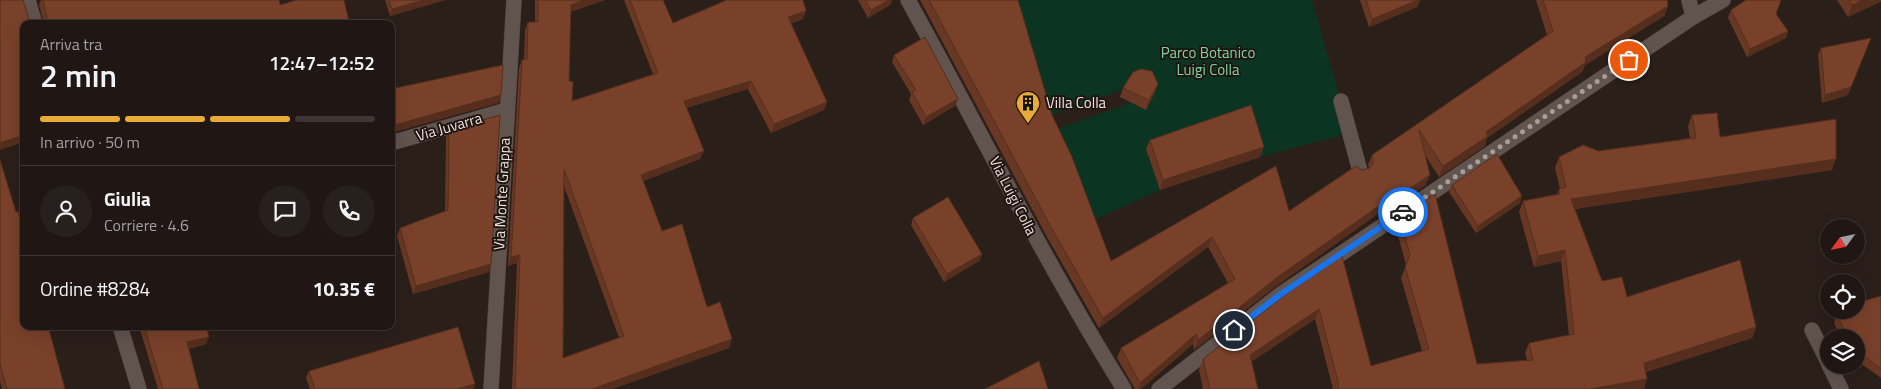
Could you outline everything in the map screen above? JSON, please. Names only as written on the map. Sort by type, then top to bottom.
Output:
[{"type":"street","points":[[28,0],[34,20]]},
{"type":"street","name":"Via Monte Grappa","points":[[491,389],[514,0]]},
{"type":"street","name":"Via Luigi Colla","points":[[908,0],[978,128],[1030,231],[1124,389]]},
{"type":"street","points":[[1689,0],[1693,17]]},
{"type":"street","points":[[1158,389],[1174,383],[1281,294],[1375,224],[1693,17],[1723,0]]},
{"type":"street","points":[[1341,101],[1360,171]]},
{"type":"street","name":"Via Juvarra","points":[[395,142],[507,110]]},
{"type":"street","points":[[121,330],[139,389]]},
{"type":"street","points":[[1812,330],[1820,346]]},
{"type":"street","points":[[1834,374],[1841,389]]},
{"type":"green space","name":"Parco Botanico Luigi Colla","points":[[1011,0],[1312,0],[1350,133],[1260,157],[1248,115],[1146,149],[1160,190],[1089,222],[1051,131],[1131,103],[1139,107],[1126,88],[1046,117]]},
{"type":"building","points":[[0,0],[23,0],[30,20],[20,20],[20,136],[0,143]]},
{"type":"building","points":[[43,0],[279,0],[280,5],[297,0],[344,0],[349,20],[46,20]]},
{"type":"building","points":[[389,0],[424,0],[392,9]]},
{"type":"building","points":[[538,0],[584,0],[571,5],[569,81],[573,82],[572,101],[658,73],[630,0],[663,0],[673,23],[727,0],[803,0],[806,11],[788,17],[827,102],[774,124],[751,81],[684,101],[704,151],[641,175],[662,231],[682,224],[707,307],[720,302],[732,339],[592,389],[515,389],[520,255],[511,257],[522,60],[527,59],[528,22],[538,22]],"holes":[[[564,169],[624,336],[563,358]]]},
{"type":"building","points":[[865,0],[889,0],[871,10]]},
{"type":"building","points":[[929,0],[1018,0],[1052,115],[1072,157],[1111,261],[1276,166],[1289,211],[1356,166],[1362,170],[1370,168],[1373,163],[1372,155],[1553,31],[1543,0],[1667,0],[1668,6],[1585,57],[1586,62],[1486,132],[1488,136],[1443,166],[1419,130],[1430,175],[1394,199],[1393,196],[1279,276],[1198,340],[1196,334],[1140,383],[1121,348],[1235,279],[1212,237],[1103,318],[1051,227]]},
{"type":"building","points":[[1366,0],[1418,0],[1372,19]]},
{"type":"building","points":[[1746,0],[1781,0],[1776,14],[1788,31],[1750,49],[1731,10]]},
{"type":"building","points":[[1849,0],[1863,0],[1852,5]]},
{"type":"building","points":[[925,37],[958,99],[926,117],[912,92],[916,90],[894,55]]},
{"type":"building","points":[[1871,38],[1851,87],[1825,95],[1821,48]]},
{"type":"building","points":[[503,65],[501,95],[395,125],[395,88]]},
{"type":"building","points":[[1141,69],[1152,71],[1158,84],[1149,100],[1123,88],[1133,72]]},
{"type":"building","points":[[1251,105],[1264,147],[1163,180],[1150,140]]},
{"type":"building","points":[[1717,113],[1720,137],[1836,119],[1836,159],[1571,199],[1602,281],[1622,277],[1627,297],[1740,260],[1756,327],[1644,363],[1647,379],[1590,389],[1338,389],[1338,381],[1319,309],[1250,355],[1258,389],[1210,389],[1203,359],[1290,291],[1342,256],[1371,366],[1429,349],[1405,267],[1410,254],[1399,217],[1435,194],[1477,364],[1533,360],[1529,343],[1574,334],[1565,250],[1538,256],[1523,201],[1560,194],[1559,189],[1566,187],[1559,157],[1583,145],[1598,151],[1696,138],[1692,115]]},
{"type":"building","points":[[500,115],[491,264],[416,286],[400,228],[448,210],[449,129]]},
{"type":"building","points":[[1497,154],[1522,196],[1478,226],[1452,185]]},
{"type":"building","points":[[0,160],[16,212],[18,211],[20,219],[20,330],[49,330],[65,389],[7,389],[0,364]]},
{"type":"building","points":[[948,197],[982,254],[947,274],[913,218]]},
{"type":"building","points":[[1881,296],[1881,369],[1865,357],[1865,329],[1844,329],[1839,319],[1865,319],[1865,300]]},
{"type":"building","points":[[458,327],[475,384],[457,389],[315,389],[309,371]]},
{"type":"building","points":[[145,330],[207,330],[209,337],[187,342],[199,389],[163,389]]},
{"type":"building","points":[[1039,361],[1048,389],[985,389]]},
{"type":"way so far","points":[[1403,212],[1629,60]]},
{"type":"place","name":"Villa Colla","points":[[1028,124]]},
{"type":"route","points":[[1234,330],[1281,294],[1403,212]]}]
